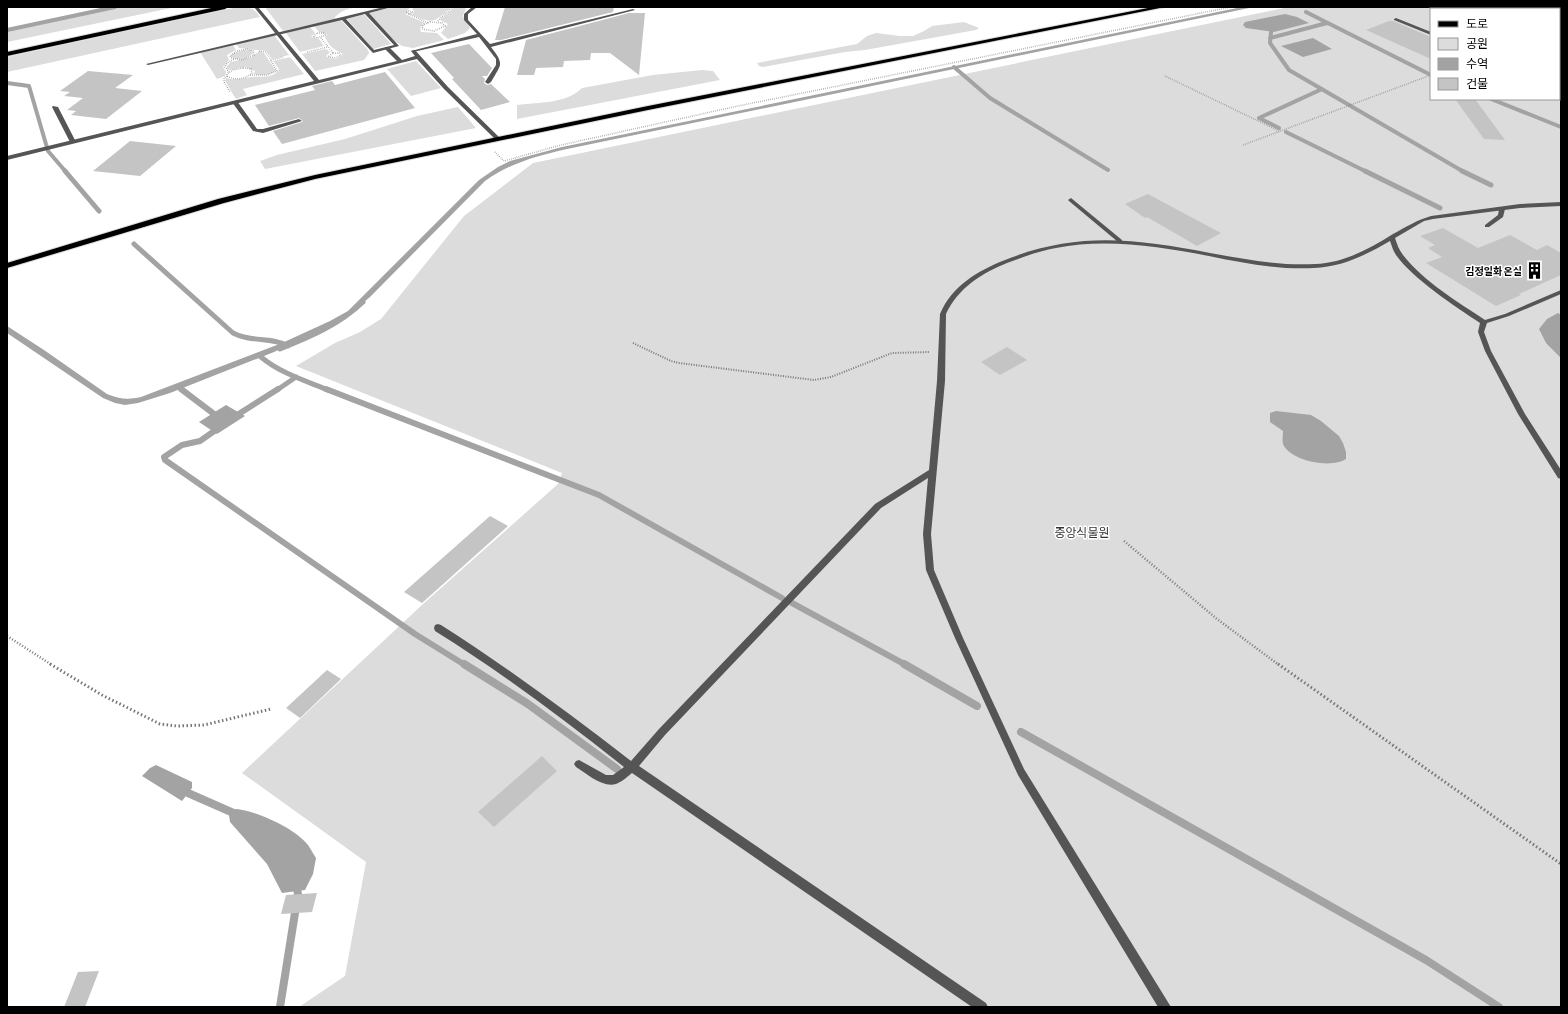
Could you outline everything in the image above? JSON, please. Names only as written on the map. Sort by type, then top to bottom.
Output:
[{"type":"highway","points":[[7,48],[198,7]]},
{"type":"highway","points":[[7,54],[225,7]]},
{"type":"main road","points":[[7,266],[170,216],[315,176],[1162,7]]},
{"type":"street","points":[[256,7],[318,81]]},
{"type":"street","points":[[148,64],[390,7]]},
{"type":"street","points":[[475,7],[466,14],[466,20],[480,35],[498,59],[498,65],[488,82]]},
{"type":"street","points":[[489,46],[633,10]]},
{"type":"street","points":[[344,18],[373,52],[397,46],[366,13]]},
{"type":"street","points":[[1396,19],[1430,34]]},
{"type":"street","points":[[480,35],[413,51],[446,88],[498,139]]},
{"type":"street","points":[[387,48],[401,62]]},
{"type":"street","points":[[7,158],[419,57]]},
{"type":"street","points":[[235,102],[255,130],[263,131],[299,121]]},
{"type":"street","points":[[55,108],[73,142]]},
{"type":"street","points":[[1071,200],[1120,241]]},
{"type":"street","points":[[1166,1007],[1021,772],[937,589],[930,570],[927,540],[932,472],[942,381],[943,314],[946,306],[954,294],[970,280],[987,269],[1008,259],[1054,245],[1093,241],[1120,241],[1251,262],[1310,266],[1327,265],[1352,259],[1422,220],[1433,217],[1561,204]]},
{"type":"street","points":[[1487,226],[1500,216],[1502,209]]},
{"type":"street","points":[[1392,238],[1399,254],[1422,276],[1469,313],[1484,322],[1507,316],[1561,292]]},
{"type":"street","points":[[1484,322],[1481,332],[1488,351],[1522,414],[1561,476]]},
{"type":"street","points":[[579,764],[604,779],[615,780],[632,767],[662,732],[873,511],[884,501],[932,472]]},
{"type":"street","points":[[438,628],[473,650],[542,698],[632,767],[982,1007]]},
{"type":"path","points":[[504,160],[561,145],[738,106],[1230,7]]},
{"type":"path","points":[[437,22],[451,8]]},
{"type":"path","points":[[411,10],[406,12],[428,23]]},
{"type":"path","points":[[442,22],[445,26],[441,29],[432,31],[422,29],[423,25],[428,23],[442,22]]},
{"type":"path","points":[[321,38],[332,53]]},
{"type":"path","points":[[227,76],[232,79],[237,79],[250,75],[270,75],[278,70],[266,52],[254,52]]},
{"type":"path","points":[[332,53],[339,53],[341,55],[333,58],[328,57],[332,53]]},
{"type":"path","points":[[230,72],[225,68],[226,64],[234,59]]},
{"type":"path","points":[[235,102],[224,82],[224,78],[230,72],[238,69],[247,68],[252,71],[250,75]]},
{"type":"path","points":[[1243,145],[1430,75]]},
{"type":"path","points":[[1165,76],[1280,131]]},
{"type":"path","points":[[633,343],[671,361],[679,363],[814,380],[832,377],[874,359],[892,354],[915,351],[942,353]]},
{"type":"path","points":[[1124,541],[1217,619],[1290,673],[1561,864]]},
{"type":"path","points":[[7,636],[42,660],[124,707],[161,725],[185,727],[218,722],[271,709]]},
{"type":"green space","points":[[117,7],[176,7],[7,42],[7,30]]},
{"type":"green space","points":[[238,7],[250,8],[260,17],[7,72],[7,57]]},
{"type":"green space","points":[[265,7],[386,7],[347,9],[335,17],[335,19],[283,31]]},
{"type":"green space","points":[[393,7],[410,7],[405,14],[425,23],[420,28],[421,32],[437,33],[444,40],[413,48],[402,46],[394,41],[369,13]]},
{"type":"green space","points":[[412,7],[451,7],[437,19],[430,21],[412,15],[414,12]]},
{"type":"green space","points":[[454,7],[466,8],[463,16],[470,28],[465,33],[448,39],[441,33],[448,24],[440,20]]},
{"type":"green space","name":"중앙식물원","points":[[1289,7],[1561,7],[1561,1007],[299,1007],[345,976],[366,862],[242,773],[423,604],[558,484],[562,473],[296,366],[335,343],[360,332],[381,319],[464,216],[533,163]]},
{"type":"green space","points":[[365,15],[391,44],[373,49],[347,19]]},
{"type":"green space","points":[[341,20],[369,53],[364,60],[315,71],[302,54],[326,49],[330,52],[326,56],[337,59],[343,54],[329,44],[325,37],[327,34],[319,32],[314,26]]},
{"type":"green space","points":[[964,22],[979,28],[976,30],[763,67],[759,66],[757,63],[857,44],[867,36],[876,33],[913,36],[932,26]]},
{"type":"green space","points":[[310,27],[315,33],[311,37],[319,39],[324,46],[300,52],[286,33]]},
{"type":"green space","points":[[274,35],[289,55],[272,59],[266,51],[239,48],[236,44]]},
{"type":"green space","points":[[233,45],[236,50],[227,55],[229,60],[223,67],[226,72],[225,76],[217,79],[200,52]]},
{"type":"green space","points":[[243,50],[251,50],[253,53],[249,57],[243,59],[231,57],[232,54]]},
{"type":"green space","points":[[259,51],[264,53],[276,71],[260,75],[254,74],[255,71],[245,67],[230,70],[227,69],[227,66],[231,62],[252,57]]},
{"type":"green space","points":[[290,57],[304,74],[243,89],[247,95],[236,99],[225,81],[226,78],[237,79],[271,76],[279,69],[273,61]]},
{"type":"green space","points":[[416,61],[441,88],[411,96],[387,69]]},
{"type":"green space","points":[[702,70],[713,71],[720,80],[517,119],[517,105],[560,100],[576,93],[582,88],[653,75]]},
{"type":"green space","points":[[458,107],[476,128],[265,169],[260,161],[277,155],[345,139],[417,116]]},
{"type":"water","points":[[1242,7],[1254,7],[567,149],[524,161],[504,169],[485,181],[370,297],[346,317],[316,333],[274,352],[170,393],[138,403],[125,405],[103,398],[7,333],[7,326],[107,394],[124,398],[141,397],[282,343],[348,311],[479,180],[510,161],[562,147]]},
{"type":"water","points":[[1285,14],[1297,17],[1309,23],[1274,32],[1246,28],[1243,25],[1245,22]]},
{"type":"water","points":[[1313,38],[1332,49],[1303,57],[1281,46]]},
{"type":"water","points":[[1558,313],[1561,315],[1561,358],[1546,343],[1539,329],[1547,319]]},
{"type":"water","points":[[226,405],[245,416],[217,434],[199,422]]},
{"type":"water","points":[[1276,411],[1311,415],[1321,421],[1339,436],[1346,452],[1346,459],[1339,462],[1321,463],[1312,462],[1294,455],[1287,450],[1283,444],[1283,431],[1270,422],[1270,413]]},
{"type":"water","points":[[156,765],[192,782],[192,788],[182,801],[142,776],[150,768]]},
{"type":"water","points":[[237,809],[265,817],[276,822],[294,833],[308,845],[316,858],[313,874],[305,890],[282,893],[267,864],[230,822],[229,815],[233,810]]},
{"type":"building","points":[[505,7],[614,7],[613,12],[501,40],[495,40]]},
{"type":"building","points":[[629,13],[645,13],[639,75],[610,53],[591,53],[590,60],[564,61],[563,67],[536,68],[534,75],[517,75],[526,40]]},
{"type":"building","points":[[1389,21],[1393,21],[1430,37],[1430,59],[1366,30]]},
{"type":"building","points":[[469,44],[492,68],[487,76],[482,76],[485,79],[484,83],[487,85],[491,84],[510,102],[481,110],[452,79],[454,78],[431,53]]},
{"type":"building","points":[[88,71],[133,75],[115,88],[142,91],[106,119],[71,115],[76,111],[67,110],[83,98],[64,96],[70,92],[60,91]]},
{"type":"building","points":[[385,72],[415,108],[282,144],[273,131],[303,121],[299,118],[269,126],[255,105],[315,90],[312,86],[332,81],[335,85]]},
{"type":"building","points":[[1456,100],[1476,100],[1505,140],[1484,139]]},
{"type":"building","points":[[130,141],[176,146],[140,176],[93,171]]},
{"type":"building","points":[[1148,194],[1221,233],[1197,246],[1147,217],[1145,218],[1125,204]]},
{"type":"building","points":[[1443,228],[1478,248],[1510,235],[1537,250],[1547,245],[1561,253],[1561,275],[1496,306],[1426,263],[1442,257],[1428,248],[1435,245],[1420,236]]},
{"type":"building","points":[[1007,347],[1027,360],[1000,375],[981,362]]},
{"type":"building","points":[[490,516],[508,526],[422,603],[404,592]]},
{"type":"building","points":[[327,670],[341,679],[300,718],[286,708]]},
{"type":"building","points":[[542,756],[557,771],[494,827],[478,812]]},
{"type":"building","points":[[317,893],[312,912],[281,914],[286,895]]},
{"type":"building","points":[[99,971],[85,1007],[64,1007],[78,972]]},
{"type":"waterway","points":[[7,30],[115,7]]},
{"type":"waterway","points":[[1306,12],[1430,74]]},
{"type":"waterway","points":[[1270,38],[1327,23]]},
{"type":"waterway","points":[[1270,38],[1271,32]]},
{"type":"waterway","points":[[1270,38],[1270,43],[1289,70],[1322,89]]},
{"type":"waterway","points":[[954,67],[990,98],[1108,170]]},
{"type":"waterway","points":[[7,83],[29,86],[48,151],[66,172]]},
{"type":"waterway","points":[[1279,128],[1259,118],[1322,89]]},
{"type":"waterway","points":[[1322,89],[1464,172]]},
{"type":"waterway","points":[[1494,100],[1561,127]]},
{"type":"waterway","points":[[1286,132],[1367,172]]},
{"type":"waterway","points":[[65,171],[99,211]]},
{"type":"waterway","points":[[1365,171],[1440,208]]},
{"type":"waterway","points":[[1464,172],[1491,185]]},
{"type":"waterway","points":[[134,244],[233,333],[247,338],[274,341],[288,346]]},
{"type":"waterway","points":[[288,346],[334,324],[363,302]]},
{"type":"waterway","points":[[280,349],[288,346]]},
{"type":"waterway","points":[[261,357],[276,368],[296,377]]},
{"type":"waterway","points":[[277,390],[296,377]]},
{"type":"waterway","points":[[296,377],[328,390]]},
{"type":"waterway","points":[[181,389],[218,417]]},
{"type":"waterway","points":[[234,417],[278,389]]},
{"type":"waterway","points":[[326,389],[599,495],[782,598]]},
{"type":"waterway","points":[[220,427],[200,441],[182,445],[164,457],[165,460],[415,634],[465,665]]},
{"type":"waterway","points":[[792,603],[906,665]]},
{"type":"waterway","points":[[464,664],[528,704],[617,769]]},
{"type":"waterway","points":[[904,664],[977,706]]},
{"type":"waterway","points":[[1021,732],[1426,960],[1499,1007]]},
{"type":"waterway","points":[[188,793],[238,815]]},
{"type":"waterway","points":[[280,1007],[298,894],[296,884]]},
{"type":"place","name":"김정일화 온실","points":[[1535,271]]}]
